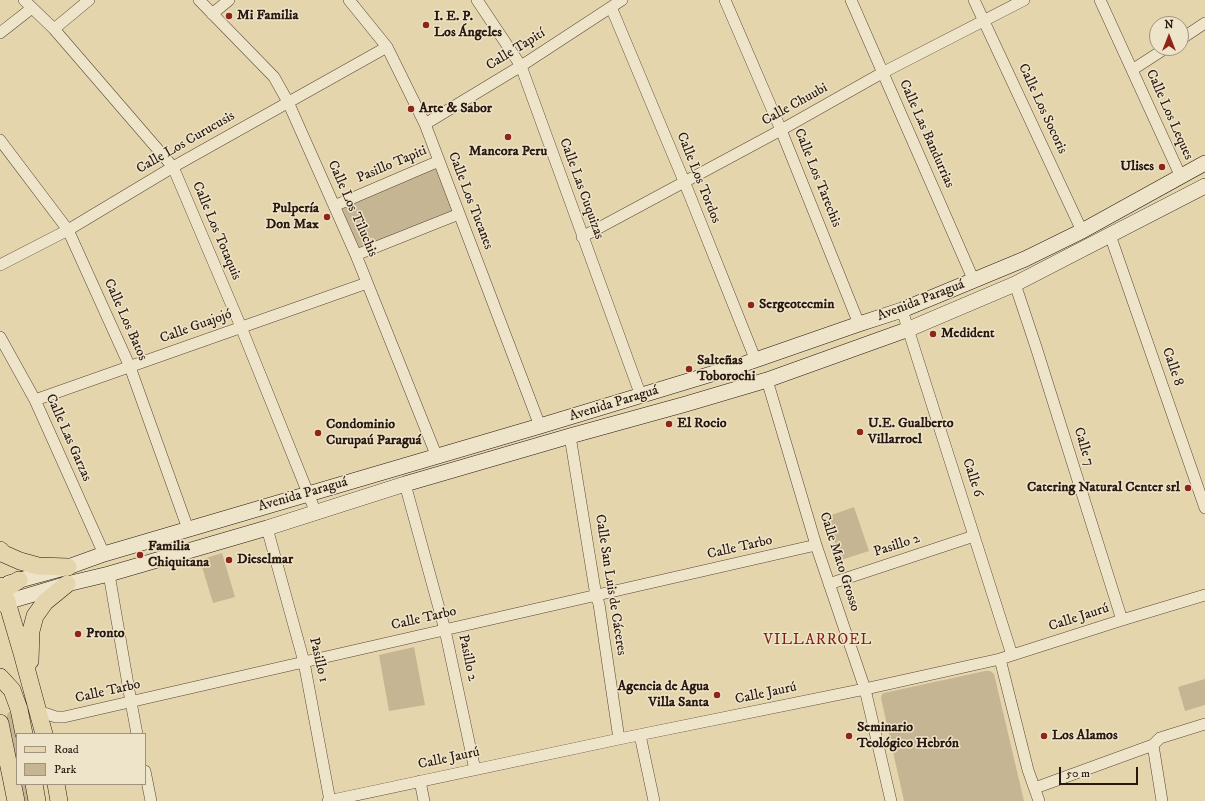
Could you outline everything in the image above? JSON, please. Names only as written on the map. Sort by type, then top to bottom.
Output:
[{"type":"main road","name":"Avenida Paraguá","points":[[19,580],[68,567],[104,554],[437,457],[756,361],[902,310],[1025,259],[1082,231],[1205,164]]},
{"type":"main road","name":"Avenida Paraguá","points":[[2,594],[67,584],[109,574],[267,528],[406,484],[767,380],[909,329],[1015,284],[1205,186]]},
{"type":"main road","points":[[0,550],[4,554],[20,561],[38,566],[68,567]]},
{"type":"main road","points":[[19,580],[2,594],[30,683],[44,733]]},
{"type":"main road","points":[[30,683],[31,631],[35,616],[45,602],[67,584]]},
{"type":"main road","points":[[0,677],[12,690],[19,709],[24,733]]},
{"type":"main road","points":[[0,723],[16,801]]},
{"type":"main road","points":[[34,785],[38,801]]},
{"type":"main road","points":[[56,785],[59,801]]},
{"type":"street","points":[[54,29],[89,0]]},
{"type":"street","name":"Calle Los Tiluchis","points":[[199,0],[274,78],[288,102],[356,255],[437,457]]},
{"type":"street","points":[[212,14],[229,0]]},
{"type":"street","name":"Calle Los Tucanes","points":[[349,0],[387,47],[425,124],[540,426]]},
{"type":"street","name":"Calle Las Cuquizas","points":[[477,0],[521,66],[640,396]]},
{"type":"street","name":"Calle Tapití","points":[[425,124],[521,66],[622,0]]},
{"type":"street","name":"Calle Los Tarechis","points":[[725,0],[781,130],[859,324]]},
{"type":"street","name":"Calle Las Bandurrias","points":[[851,0],[974,281]]},
{"type":"street","name":"Calle Los Socoris","points":[[974,0],[1082,231]]},
{"type":"street","name":"Calle Chuubi","points":[[582,237],[781,130],[882,73],[1024,0]]},
{"type":"street","name":"Calle Los Leques","points":[[1100,0],[1181,177]]},
{"type":"street","points":[[0,33],[28,4]]},
{"type":"street","name":"Calle Los Totaquis","points":[[28,4],[54,29],[173,167],[241,327],[316,513]]},
{"type":"street","name":"Calle Los Tordos","points":[[611,7],[684,181],[756,361]]},
{"type":"street","points":[[1189,34],[1205,23]]},
{"type":"street","name":"Calle Los Curucusis","points":[[0,265],[68,230],[173,167],[387,47]]},
{"type":"street","points":[[1132,70],[1154,56]]},
{"type":"street","name":"Calle Los Batos","points":[[0,140],[68,230],[130,367],[188,529]]},
{"type":"street","name":"Pasillo Tapiti","points":[[334,206],[439,161]]},
{"type":"street","points":[[356,255],[459,214]]},
{"type":"street","name":"Calle 8","points":[[1110,235],[1205,508]]},
{"type":"street","name":"Calle Guajojó","points":[[35,400],[367,283]]},
{"type":"street","name":"Calle 7","points":[[1015,284],[1122,620]]},
{"type":"street","name":"Calle 6","points":[[902,310],[1012,655]]},
{"type":"street","name":"Calle Las Garzas","points":[[0,336],[35,400],[104,554]]},
{"type":"street","name":"Calle Mato Grosso","points":[[767,380],[816,546],[865,689],[891,801]]},
{"type":"street","name":"Calle San Luis de Cáceres","points":[[570,436],[596,596],[599,604],[619,739]]},
{"type":"street","name":"Pasillo 2","points":[[406,484],[446,630],[475,770]]},
{"type":"street","name":"Pasillo 1","points":[[267,528],[304,662],[329,801]]},
{"type":"street","name":"Pasillo 2","points":[[829,584],[974,536]]},
{"type":"street","name":"Calle Tarbo","points":[[38,711],[56,717],[64,717],[816,546]]},
{"type":"street","points":[[109,574],[138,733]]},
{"type":"street","name":"Calle Jaurú","points":[[329,801],[619,739],[640,736],[865,689],[1000,659],[1205,595]]},
{"type":"street","points":[[1000,659],[1028,770],[1039,801]]},
{"type":"street","points":[[1035,788],[1153,744],[1160,738],[1205,724]]},
{"type":"street","points":[[640,736],[654,801]]},
{"type":"street","points":[[1153,744],[1162,801]]},
{"type":"street","points":[[146,776],[151,801]]},
{"type":"street","points":[[420,781],[424,801]]},
{"type":"green space","points":[[436,166],[453,211],[359,250],[341,206]]},
{"type":"green space","points":[[854,507],[869,551],[841,560],[826,517]]},
{"type":"green space","points":[[222,553],[235,597],[213,603],[200,560]]},
{"type":"green space","points":[[414,647],[425,705],[389,711],[379,655]]},
{"type":"green space","points":[[990,671],[994,674],[1024,801],[904,801],[881,698],[882,694]]},
{"type":"green space","points":[[1205,679],[1205,705],[1185,711],[1178,687]]},
{"type":"green space","points":[[9,712],[12,713],[17,733],[16,766],[7,720],[7,715]]},
{"type":"green space","points":[[20,785],[27,785],[30,801],[23,801]]},
{"type":"place","name":"Mi Familia","points":[[229,16]]},
{"type":"place","name":"I. E. P. Los Ángeles","points":[[426,25]]},
{"type":"place","name":"Arte & Sabor","points":[[411,109]]},
{"type":"place","name":"Mancora Peru","points":[[508,137]]},
{"type":"place","name":"Ulises","points":[[1162,167]]},
{"type":"place","name":"Pulpería Don Max","points":[[327,217]]},
{"type":"place","name":"Sergeotecmin","points":[[751,305]]},
{"type":"place","name":"Medident","points":[[933,334]]},
{"type":"place","name":"Salteñas Toborochi","points":[[689,369]]},
{"type":"place","name":"El Rocio","points":[[669,424]]},
{"type":"place","name":"U.E. Gualberto Villarroel","points":[[860,432]]},
{"type":"place","name":"Condominio Curupaú Paraguá","points":[[318,433]]},
{"type":"place","name":"Catering Natural Center srl","points":[[1188,488]]},
{"type":"place","name":"Familia Chiquitana","points":[[140,555]]},
{"type":"place","name":"Dieselmar","points":[[229,560]]},
{"type":"place","name":"Pronto","points":[[78,634]]},
{"type":"place","name":"Agencia de Agua Villa Santa","points":[[717,695]]},
{"type":"place","name":"Seminario Teológico Hebrón","points":[[849,736]]},
{"type":"place","name":"Los Alamos","points":[[1044,736]]},
{"type":"district","name":"VILLARROEL","points":[[818,641]]}]
